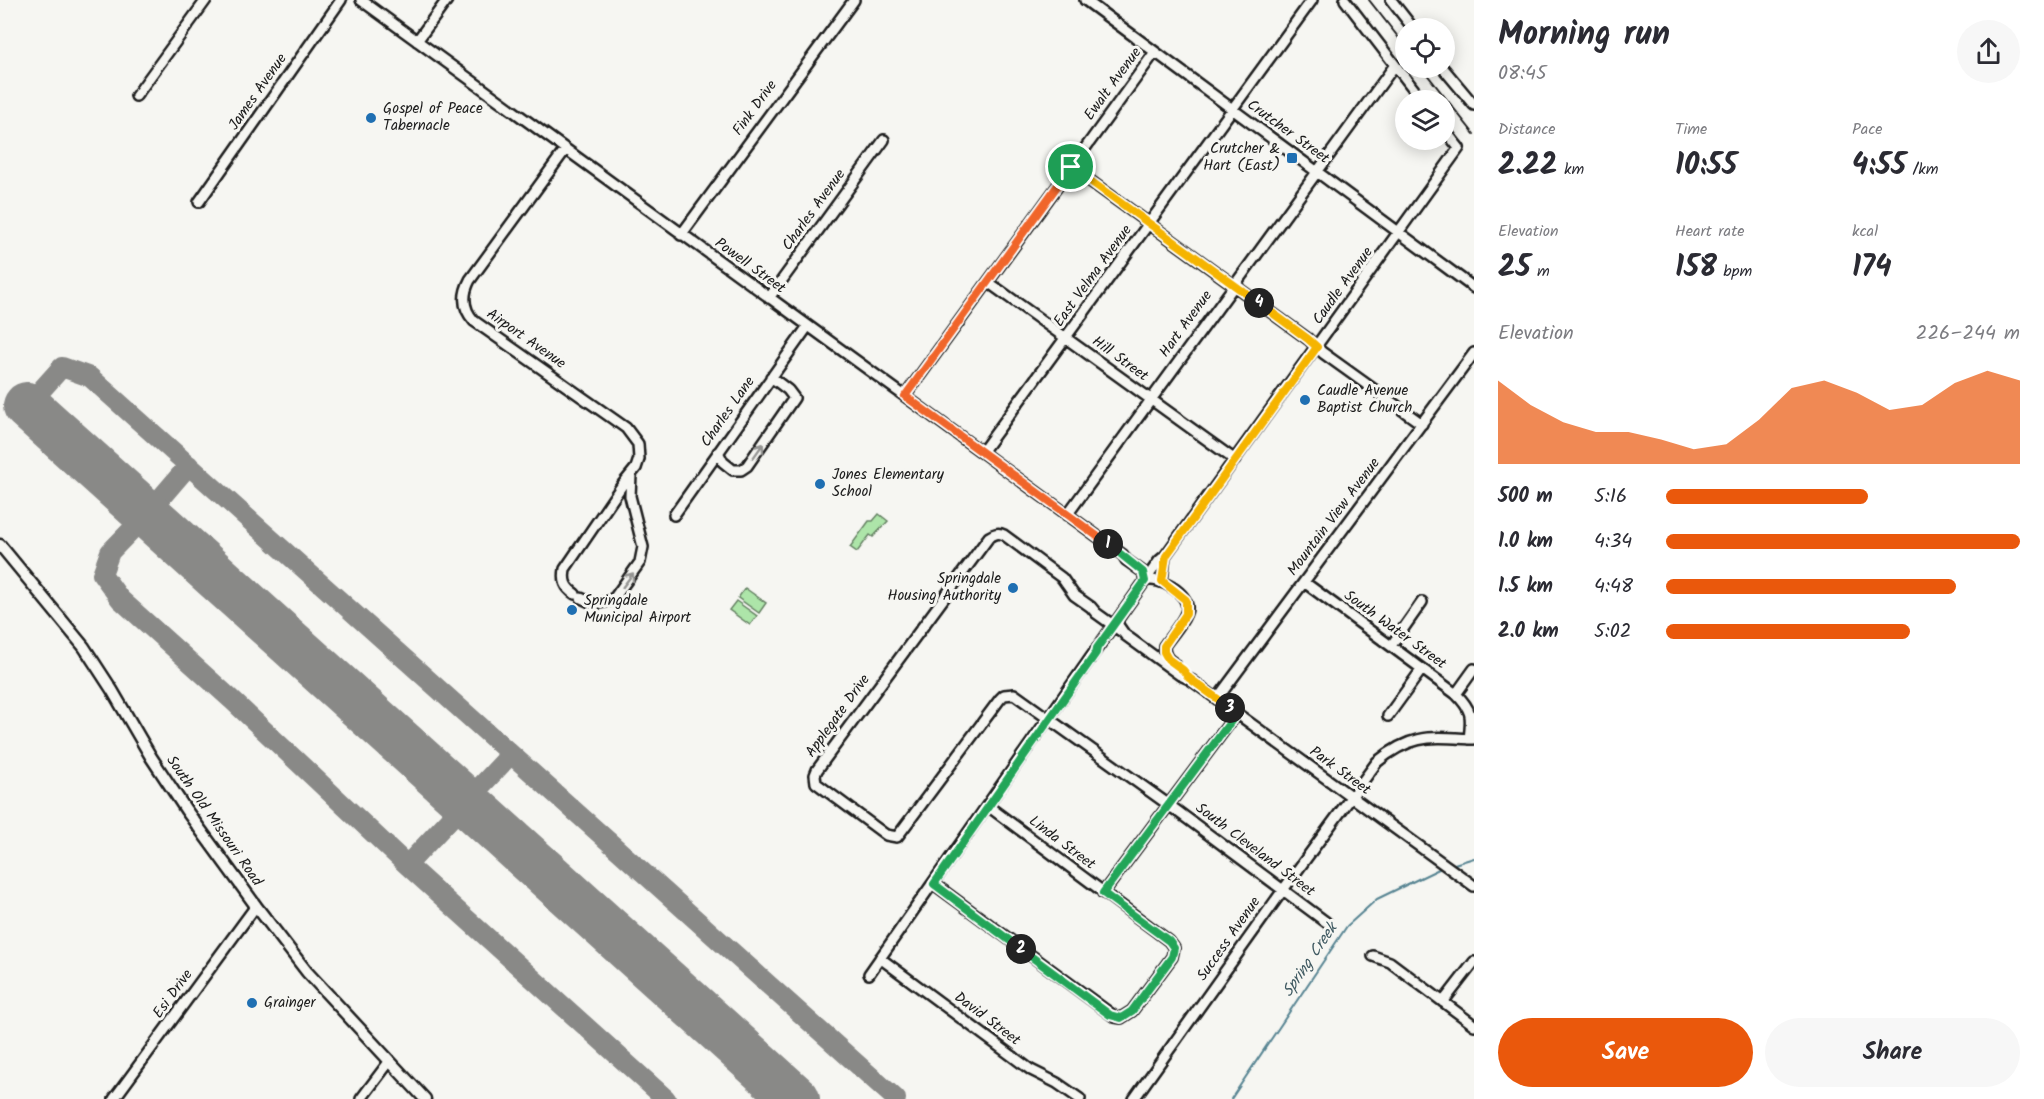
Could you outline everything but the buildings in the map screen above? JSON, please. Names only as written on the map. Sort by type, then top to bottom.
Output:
[{"type":"main road","name":"South Old Missouri Road","points":[[0,545],[84,647],[151,758],[256,906],[307,972],[425,1099]]},
{"type":"street","points":[[136,96],[206,0]]},
{"type":"street","name":"James Avenue","points":[[199,202],[341,0]]},
{"type":"street","name":"Powell Street","points":[[361,0],[1123,555],[1126,560],[1143,572],[1145,581]]},
{"type":"street","points":[[417,41],[447,0]]},
{"type":"street","name":"Fink Drive","points":[[681,235],[854,0]]},
{"type":"street","name":"Crutcher Street","points":[[1085,0],[1474,288]]},
{"type":"street","name":"East Velma Avenue","points":[[982,452],[1312,0]]},
{"type":"street","points":[[1345,0],[1395,65]]},
{"type":"street","points":[[1390,0],[1405,18]]},
{"type":"street","name":"Ewalt Avenue","points":[[905,396],[1155,52]]},
{"type":"street","name":"Hart Avenue","points":[[1067,515],[1395,65]]},
{"type":"street","points":[[1405,78],[1414,90]]},
{"type":"street","points":[[1451,78],[1474,105]]},
{"type":"street","name":"Charles Avenue","points":[[769,298],[884,140]]},
{"type":"street","name":"Caudle Avenue","points":[[1145,581],[1166,556],[1399,233],[1459,148],[1455,143]]},
{"type":"street","name":"Airport Avenue","points":[[565,150],[470,280],[465,292],[465,305],[470,316],[479,325],[631,432],[638,444],[636,468],[623,484],[565,569],[565,583],[568,589],[594,604],[609,601],[615,597],[640,562],[643,547],[630,496],[631,475]]},
{"type":"street","points":[[1071,167],[1422,424]]},
{"type":"street","name":"Hill Street","points":[[988,282],[1235,460]]},
{"type":"street","name":"Charles Lane","points":[[674,515],[808,326]]},
{"type":"street","name":"Mountain View Avenue","points":[[1217,699],[1474,353]]},
{"type":"street","points":[[718,452],[723,462],[733,470],[741,470],[747,466],[794,398],[788,390],[771,377]]},
{"type":"street","name":"Applegate Drive","points":[[1049,718],[1014,694],[1004,695],[900,834],[894,837],[886,835],[819,787],[815,780],[817,770],[989,537],[994,534],[1004,535],[1062,578],[1074,595],[1118,625]]},
{"type":"street","name":"Powell Street","points":[[1123,555],[1129,556],[1162,581]]},
{"type":"street","name":"Caudle Avenue","points":[[1162,581],[1166,556]]},
{"type":"street","points":[[869,974],[1049,718],[1096,653],[1101,651],[1145,581],[1152,579],[1162,581],[1186,600],[1188,608],[1164,646],[1154,651],[1147,651]]},
{"type":"street","name":"South Water Street","points":[[1304,582],[1456,694],[1468,706],[1471,715],[1472,739]]},
{"type":"street","points":[[1391,646],[1422,602]]},
{"type":"street","name":"Park Street","points":[[1118,625],[1147,651],[1180,675],[1189,678]]},
{"type":"street","name":"Park Street","points":[[1164,646],[1168,659],[1183,670],[1189,678],[1474,886]]},
{"type":"street","points":[[1388,716],[1422,669]]},
{"type":"street","points":[[1456,694],[1474,669]]},
{"type":"street","points":[[1103,893],[1237,713]]},
{"type":"street","name":"South Cleveland Street","points":[[1049,718],[1326,922]]},
{"type":"street","name":"Success Avenue","points":[[1134,1099],[1377,762],[1392,749],[1430,736],[1472,739]]},
{"type":"street","name":"Linda Street","points":[[934,884],[1110,1015],[1121,1018],[1132,1011],[1172,957],[1174,948],[1169,941],[987,806]]},
{"type":"street","name":"Esi Drive","points":[[114,1099],[256,906]]},
{"type":"street","points":[[1373,956],[1390,962],[1474,1025]]},
{"type":"street","name":"David Street","points":[[880,958],[1031,1071],[1057,1083],[1080,1099]]},
{"type":"street","points":[[1443,1002],[1474,962]]},
{"type":"street","points":[[360,1099],[389,1062]]},
{"type":"green space","points":[[879,514],[888,521],[873,537],[870,535],[857,552],[850,547],[869,521],[873,521]]},
{"type":"green space","points":[[745,588],[766,603],[759,613],[738,598]]},
{"type":"green space","points":[[736,601],[757,616],[750,625],[729,610]]},
{"type":"waterway","name":"Spring Creek","points":[[1451,865],[1474,858]]},
{"type":"waterway","name":"Spring Creek","points":[[1231,1099],[1347,926],[1377,899],[1443,867]]},
{"type":"taxiway","points":[[27,406],[62,367],[90,377],[896,1099]]},
{"type":"taxiway","points":[[189,465],[147,514],[110,552],[102,574],[120,599],[232,700],[407,865],[666,1099]]},
{"type":"taxiway","points":[[407,865],[510,755]]},
{"type":"runway","points":[[27,406],[796,1099]]},
{"type":"railway","points":[[1369,0],[1395,33]]},
{"type":"railway","points":[[1430,78],[1474,134]]},
{"type":"place","name":"Gospel of Peace Tabernacle","points":[[371,118]]},
{"type":"place","name":"Crutcher & Hart (East)","points":[[1292,158]]},
{"type":"place","name":"Caudle Avenue Baptist Church","points":[[1305,400]]},
{"type":"place","name":"Jones Elementary School","points":[[820,484]]},
{"type":"place","name":"Springdale Housing Authority","points":[[1013,588]]},
{"type":"place","name":"Springdale Municipal Airport","points":[[572,610]]},
{"type":"place","name":"Grainger","points":[[252,1003]]},
{"type":"route","points":[[1071,167],[1317,347],[1166,556],[1162,581],[1186,600],[1188,608],[1164,646],[1164,652],[1168,659],[1183,670],[1189,678],[1237,713],[1103,893],[1169,941],[1174,948],[1172,957],[1132,1011],[1121,1018],[1110,1015],[934,884],[1096,653],[1097,648],[1131,598],[1145,581],[1145,576],[1123,555],[905,396],[1071,167]]}]
